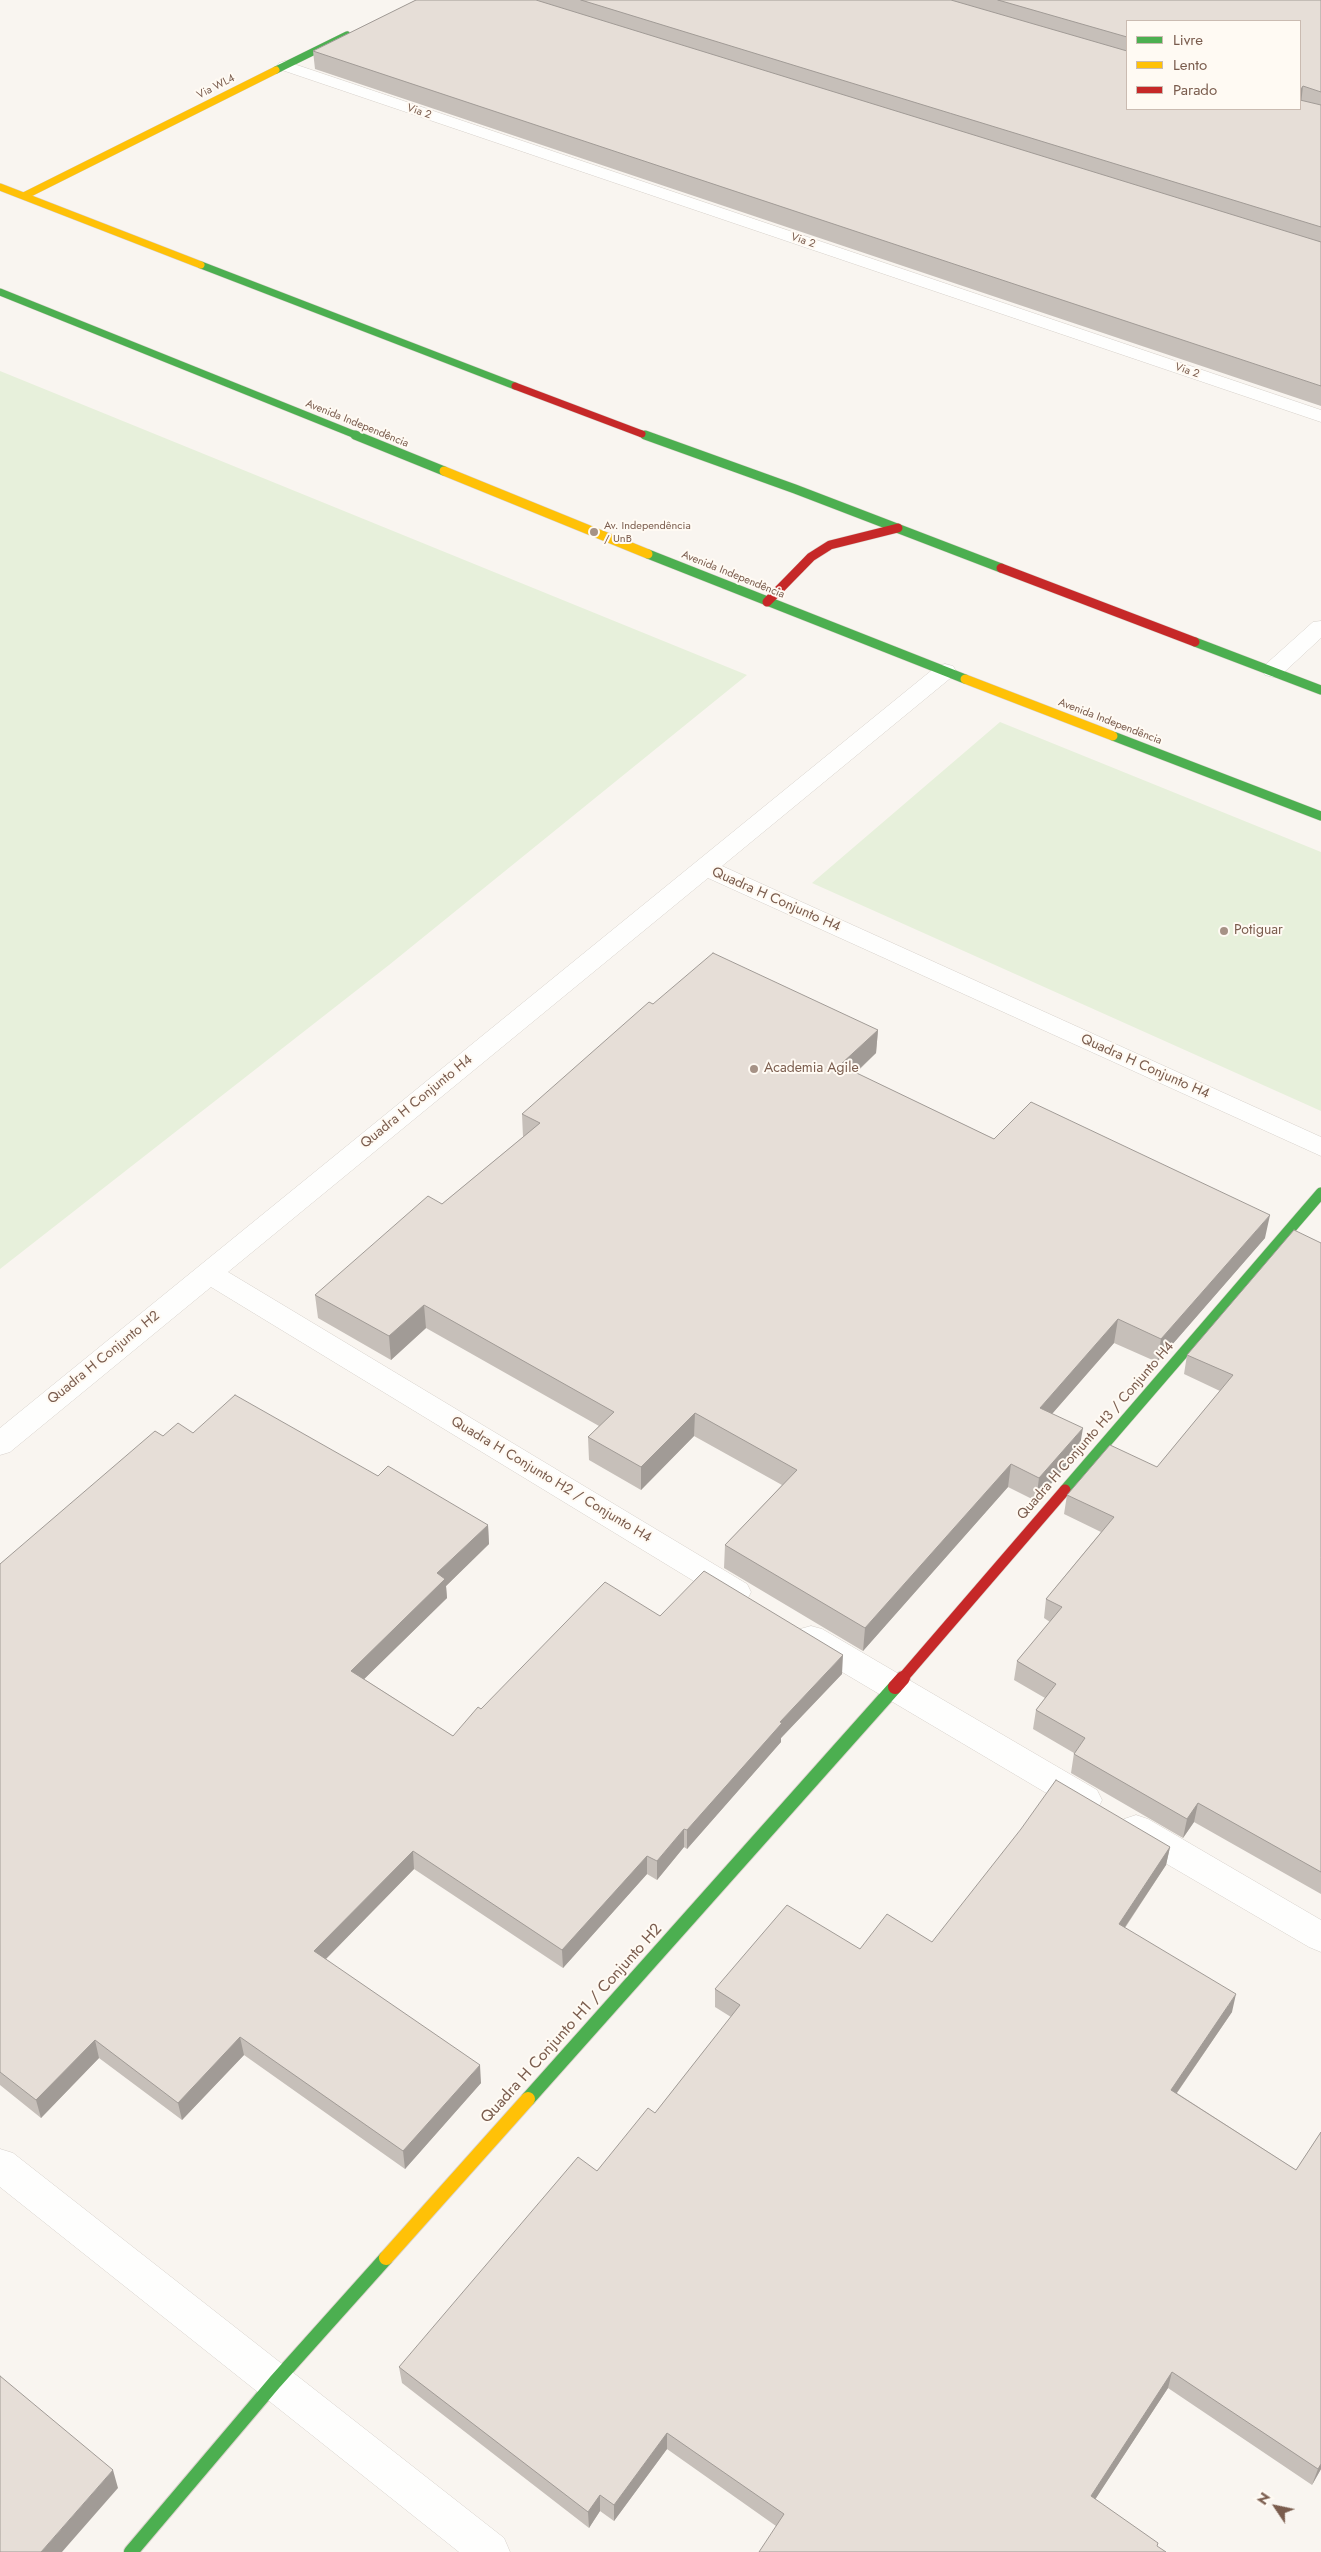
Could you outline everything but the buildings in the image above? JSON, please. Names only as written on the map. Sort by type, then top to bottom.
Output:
[{"type":"main road","name":"Via WL4","points":[[24,196],[356,31]]},
{"type":"main road","points":[[0,187],[616,425],[898,528],[1273,670],[1321,690]]},
{"type":"main road","name":"Avenida Independência","points":[[0,292],[767,602],[1321,816]]},
{"type":"main road","points":[[767,602],[811,557],[830,545],[898,528]]},
{"type":"main road","name":"Quadra H Conjunto H3 / Conjunto H4","points":[[894,1688],[1321,1193]]},
{"type":"main road","name":"Quadra H Conjunto H1 / Conjunto H2","points":[[131,2552],[275,2382],[894,1688]]},
{"type":"street","name":"Via 2","points":[[285,66],[1321,416]]},
{"type":"street","points":[[1273,670],[1321,627]]},
{"type":"street","points":[[704,867],[945,671]]},
{"type":"street","name":"Quadra H Conjunto H4","points":[[209,1273],[704,867],[1321,1146]]},
{"type":"street","name":"Quadra H Conjunto H2","points":[[0,1444],[209,1273]]},
{"type":"street","name":"Quadra H Conjunto H2 / Conjunto H4","points":[[209,1273],[759,1606]]},
{"type":"street","points":[[784,1622],[1321,1937]]},
{"type":"street","points":[[0,2165],[490,2552]]},
{"type":"green space","points":[[0,371],[747,675],[389,965],[0,1269]]},
{"type":"green space","points":[[1000,722],[1321,852],[1321,1111],[812,883]]},
{"type":"traffic: fast","points":[[276,70],[347,35]]},
{"type":"traffic: fast","points":[[201,265],[515,386]]},
{"type":"traffic: fast","points":[[0,292],[444,471]]},
{"type":"traffic: fast","points":[[642,434],[795,489],[1001,568]]},
{"type":"traffic: fast","points":[[648,554],[965,679]]},
{"type":"traffic: fast","points":[[1195,642],[1321,690]]},
{"type":"traffic: fast","points":[[1113,736],[1321,816]]},
{"type":"traffic: fast","points":[[1065,1490],[1321,1193]]},
{"type":"traffic: fast","points":[[528,2099],[895,1687]]},
{"type":"traffic: fast","points":[[131,2552],[275,2382],[386,2258]]},
{"type":"traffic: slow","points":[[24,196],[276,70]]},
{"type":"traffic: slow","points":[[0,187],[201,265]]},
{"type":"traffic: slow","points":[[444,471],[648,554]]},
{"type":"traffic: slow","points":[[965,679],[1113,736]]},
{"type":"traffic: slow","points":[[386,2258],[528,2099]]},
{"type":"traffic: jam","points":[[515,386],[642,434]]},
{"type":"traffic: jam","points":[[767,602],[811,557],[830,545],[898,528]]},
{"type":"traffic: jam","points":[[1001,568],[1195,642]]},
{"type":"traffic: jam","points":[[895,1687],[1065,1490]]},
{"type":"place","name":"Av. Independência / UnB","points":[[594,532]]},
{"type":"place","name":"Potiguar","points":[[1224,931]]},
{"type":"place","name":"Academia Agile","points":[[754,1069]]}]
